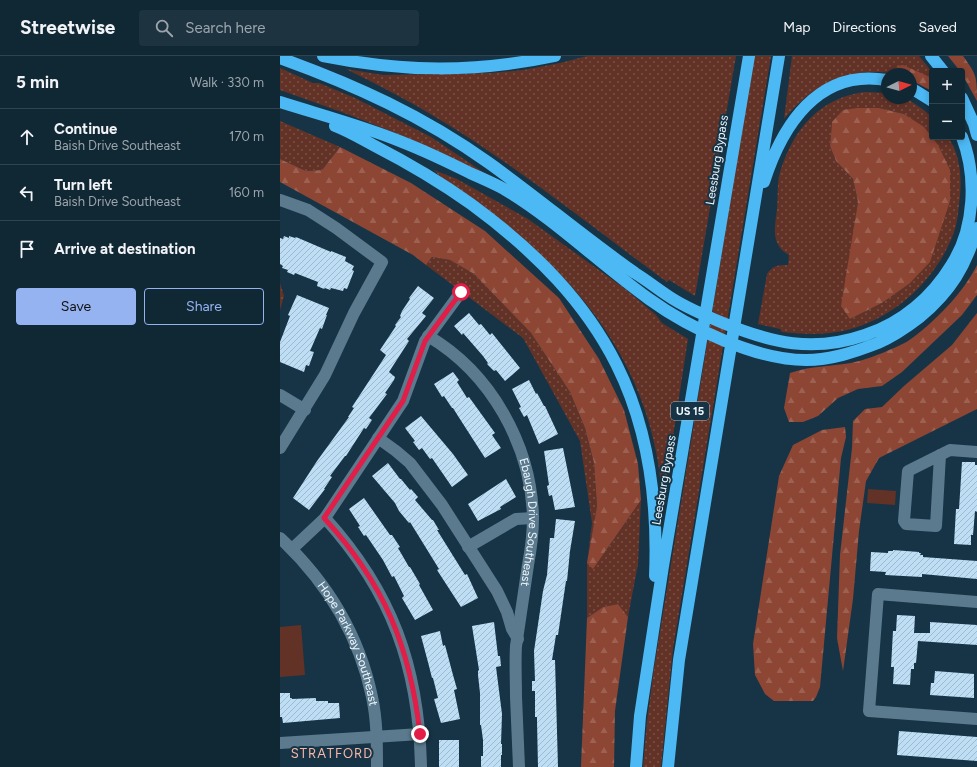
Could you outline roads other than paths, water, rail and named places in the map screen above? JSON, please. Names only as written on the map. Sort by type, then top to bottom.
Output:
[{"type":"highway","points":[[322,56],[391,67],[431,69],[472,68],[501,65],[555,56]]},
{"type":"highway","name":"Leesburg Bypass","points":[[636,767],[640,716],[652,634],[749,56]]},
{"type":"highway","name":"US 15","points":[[668,767],[679,660],[779,56]]},
{"type":"highway","points":[[931,56],[941,68]]},
{"type":"highway","points":[[280,58],[324,74],[369,93],[403,110],[440,132],[488,163],[615,259],[673,299],[692,310],[750,334],[768,340],[787,343],[816,344],[839,342],[872,333],[903,317],[931,292],[954,262],[968,230],[972,209],[972,177],[970,161],[963,140]]},
{"type":"highway","points":[[743,271],[759,198],[769,166],[784,135],[796,116],[807,103],[820,94],[838,85],[863,80],[881,80]]},
{"type":"highway","points":[[917,92],[929,99]]},
{"type":"highway","points":[[280,103],[338,127],[423,171],[450,189],[506,232],[547,269],[591,321],[608,348],[622,375],[640,422],[649,463],[653,495],[656,549],[652,634]]},
{"type":"highway","points":[[280,103],[402,141],[444,160],[502,189],[536,210],[650,300],[671,313],[714,336],[741,347],[792,359],[807,360],[830,358],[866,348],[886,340],[904,330],[942,296],[954,281],[965,262],[977,228]]},
{"type":"highway","points":[[965,104],[974,124],[977,135]]},
{"type":"street","points":[[280,200],[308,210],[336,228],[382,262],[354,313],[325,375],[280,448]]},
{"type":"street","points":[[292,549],[324,518],[403,401],[428,336],[461,292]]},
{"type":"street","name":"Ebaugh Drive Southeast","points":[[428,336],[451,351],[486,388],[511,427],[522,453],[528,475],[533,518],[532,540],[515,671],[519,767]]},
{"type":"street","points":[[280,395],[304,410]]},
{"type":"street","points":[[378,438],[396,451],[414,469],[442,505],[497,591],[507,612],[512,629],[518,639]]},
{"type":"street","points":[[940,455],[936,526],[906,524],[904,522],[908,471],[940,455],[950,450],[977,452]]},
{"type":"street","points":[[324,518],[350,547],[365,568],[381,596],[393,622],[411,674],[417,704],[421,767]]},
{"type":"street","points":[[468,547],[516,519],[533,518]]},
{"type":"street","name":"Hope Parkway Southeast","points":[[280,538],[292,549],[321,584],[338,608],[353,635],[372,696],[377,737],[377,767]]},
{"type":"street","points":[[977,602],[878,594],[869,711],[977,719]]},
{"type":"street","points":[[280,743],[420,734]]},
{"type":"district","name":"STRATFORD","points":[[332,753]]}]
